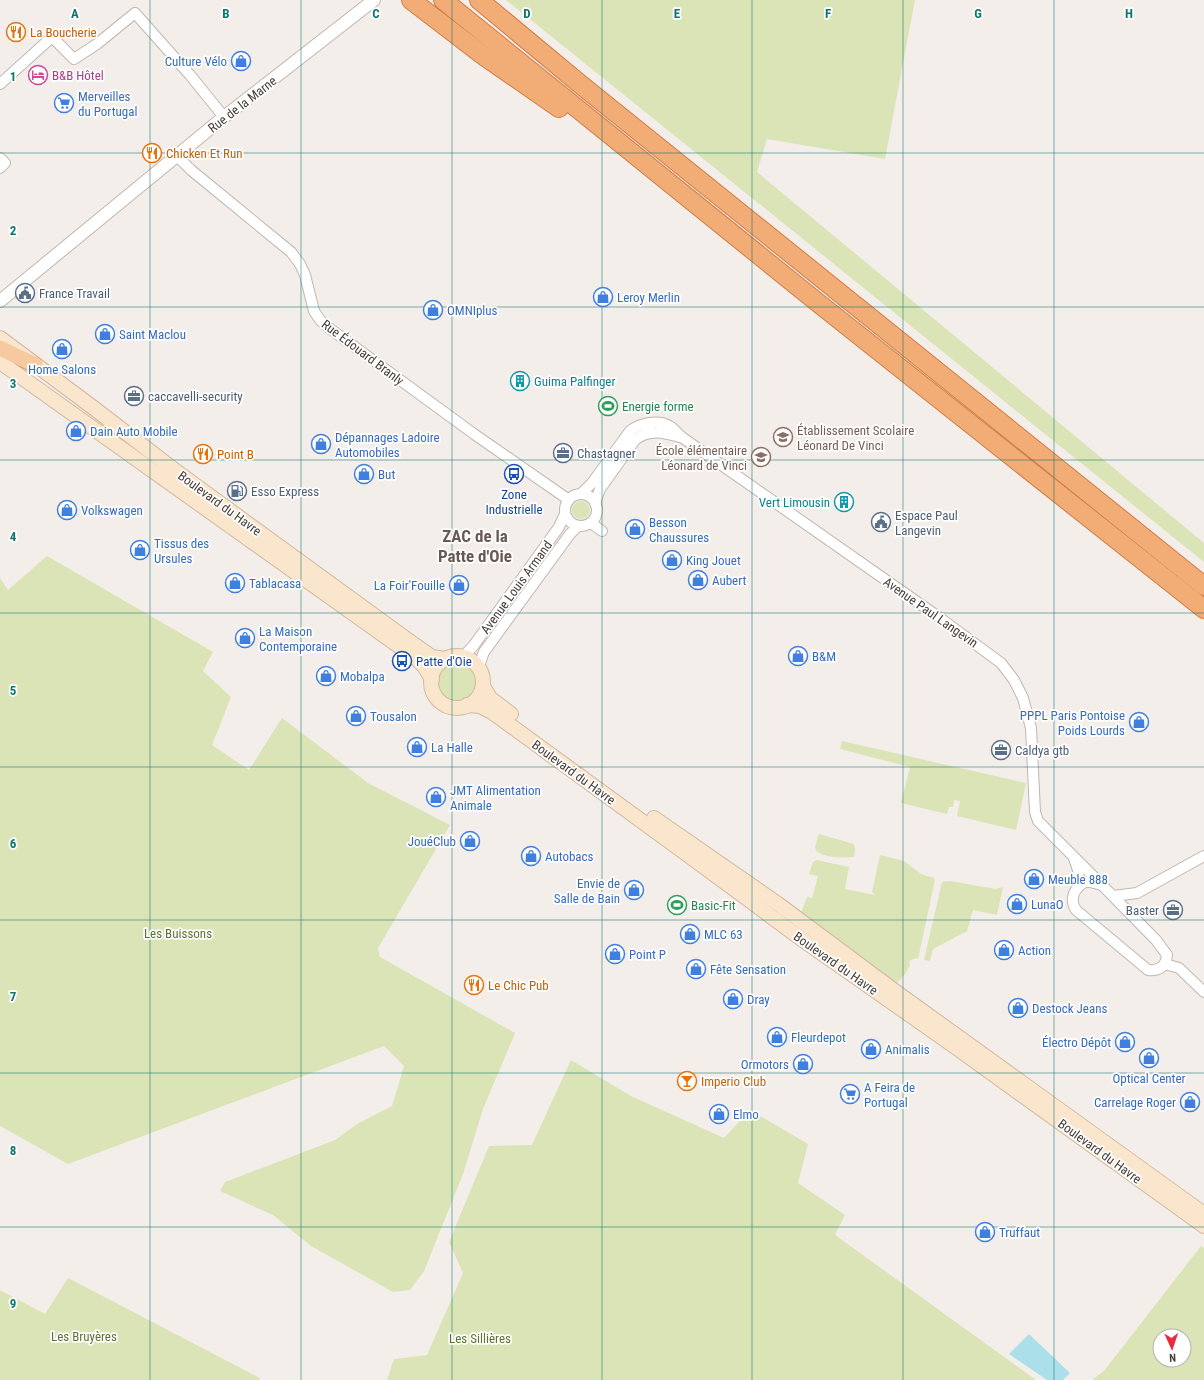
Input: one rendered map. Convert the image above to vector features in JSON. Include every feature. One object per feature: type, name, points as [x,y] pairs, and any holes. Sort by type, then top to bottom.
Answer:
[{"type":"highway","points":[[411,0],[484,56],[609,142],[619,142]]},
{"type":"highway","points":[[443,0],[1204,609]]},
{"type":"highway","points":[[480,1],[715,193],[1204,586]]},
{"type":"main road","name":"Boulevard du Havre","points":[[0,338],[183,476],[432,657],[445,659],[463,656]]},
{"type":"main road","points":[[0,348],[35,365]]},
{"type":"main road","name":"Boulevard du Havre","points":[[0,362],[417,659],[424,666],[432,679],[434,692],[437,698],[443,703],[449,706],[457,707],[467,705],[480,706],[492,712],[803,940],[947,1041],[1204,1226]]},
{"type":"main road","points":[[463,656],[471,660],[480,669]]},
{"type":"main road","points":[[432,679],[436,667],[445,659]]},
{"type":"main road","name":"Boulevard du Havre","points":[[480,669],[483,677],[483,686],[490,698],[502,708],[712,860],[778,904],[868,972],[1204,1214]]},
{"type":"main road","points":[[467,705],[478,698],[483,686]]},
{"type":"street","name":"Rue de la Marne","points":[[0,301],[224,117],[372,2]]},
{"type":"street","points":[[0,84],[52,37],[74,60],[97,44],[135,13],[224,117]]},
{"type":"street","name":"Rue Édouard Branly","points":[[177,156],[191,170],[291,252],[300,264],[305,275],[314,311],[320,320],[329,328],[474,434],[569,500]]},
{"type":"street","points":[[581,494],[589,497],[597,507],[596,516],[591,523],[578,526],[570,522],[565,514],[566,504],[569,500],[581,494],[592,483],[630,431],[635,427],[643,423],[663,424],[670,426],[683,438]]},
{"type":"street","points":[[595,503],[600,489],[635,440],[642,434],[666,433],[683,438]]},
{"type":"street","name":"Avenue Paul Langevin","points":[[683,438],[934,613],[1001,663],[1017,686],[1030,718],[1036,812],[1038,820],[1156,940],[1167,955],[1165,964]]},
{"type":"street","name":"Avenue Louis Armand","points":[[463,656],[474,645],[559,527],[565,514]]},
{"type":"street","points":[[591,523],[602,531]]},
{"type":"street","name":"Avenue Louis Armand","points":[[480,669],[484,652],[570,534],[578,526]]},
{"type":"street","points":[[1113,896],[1137,893],[1204,856]]},
{"type":"street","points":[[1074,857],[1078,870],[1079,885]]},
{"type":"street","points":[[1102,885],[1090,882],[1084,882],[1079,885],[1073,896],[1076,910],[1148,970],[1158,970],[1165,964],[1180,968],[1204,992]]},
{"type":"green space","points":[[506,0],[915,0],[885,159],[767,139],[757,172],[1204,543],[1204,562]]},
{"type":"green space","points":[[581,501],[587,504],[590,510],[587,516],[581,519],[575,516],[572,510],[575,504]]},
{"type":"green space","name":"Les Buissons","points":[[47,556],[213,652],[203,671],[231,697],[212,745],[249,770],[282,718],[368,783],[450,825],[378,948],[380,957],[515,1033],[483,1109],[463,1174],[424,1271],[410,1290],[393,1292],[311,1246],[273,1215],[220,1191],[225,1182],[335,1140],[357,1124],[392,1106],[404,1066],[384,1046],[68,1164],[0,1126],[0,578],[8,590]]},
{"type":"green space","points":[[461,662],[468,665],[474,671],[477,682],[476,690],[468,699],[461,702],[453,702],[446,699],[438,690],[437,678],[440,671],[449,663]]},
{"type":"green space","points":[[842,741],[1026,783],[1016,830],[957,816],[960,801],[954,800],[953,807],[949,807],[947,814],[901,803],[910,767],[840,749]]},
{"type":"green space","points":[[819,834],[854,844],[854,857],[829,856],[816,851],[815,847]]},
{"type":"green space","points":[[880,855],[904,861],[921,874],[934,878],[935,880],[918,959],[916,958],[909,961],[910,965],[906,973],[897,983],[834,939],[801,913],[807,897],[812,898],[818,876],[809,874],[813,862],[817,860],[849,867],[845,889],[875,895],[872,892]]},
{"type":"green space","points":[[950,881],[996,889],[1003,887],[997,915],[973,910],[967,931],[933,949],[930,961],[924,960],[942,882]]},
{"type":"green space","name":"Les Sillières","points":[[571,1060],[631,1096],[724,1138],[750,1110],[808,1144],[798,1183],[845,1215],[835,1235],[1036,1380],[387,1380],[394,1359],[427,1355],[463,1273],[449,1242],[489,1146],[532,1145]]},
{"type":"green space","points":[[1201,1246],[1204,1248],[1204,1380],[1092,1380],[1104,1371]]},
{"type":"green space","name":"Les Bruyères","points":[[68,1278],[260,1378],[259,1380],[0,1380],[0,1290],[45,1314]]},
{"type":"water","points":[[1029,1334],[1070,1373],[1063,1380],[1047,1380],[1009,1354]]},
{"type":"place","name":"La Boucherie","points":[[16,32]]},
{"type":"place","name":"Culture Vélo","points":[[241,61]]},
{"type":"place","name":"B&B Hôtel","points":[[38,75]]},
{"type":"place","name":"Merveilles du Portugal","points":[[64,103]]},
{"type":"place","name":"Chicken Et Run","points":[[152,153]]},
{"type":"place","name":"France Travail","points":[[25,293]]},
{"type":"place","name":"Leroy Merlin","points":[[603,297]]},
{"type":"place","name":"OMNIplus","points":[[433,310]]},
{"type":"place","name":"Saint Maclou","points":[[105,334]]},
{"type":"place","name":"Home Salons","points":[[62,349]]},
{"type":"place","name":"Guima Palfinger","points":[[520,381]]},
{"type":"place","name":"caccavelli-security","points":[[134,396]]},
{"type":"place","name":"Energie forme","points":[[608,406]]},
{"type":"place","name":"Dain Auto Mobile","points":[[76,431]]},
{"type":"place","name":"Établissement Scolaire Léonard De Vinci","points":[[783,437]]},
{"type":"place","name":"Dépannages Ladoire Automobiles","points":[[321,444]]},
{"type":"place","name":"Chastagner","points":[[563,453]]},
{"type":"place","name":"Point B","points":[[203,454]]},
{"type":"place","name":"École élémentaire Léonard de Vinci","points":[[761,457]]},
{"type":"place","name":"But","points":[[364,474]]},
{"type":"place","name":"Zone Industrielle","points":[[514,474]]},
{"type":"place","name":"Esso Express","points":[[237,491]]},
{"type":"place","name":"Vert Limousin","points":[[844,502]]},
{"type":"place","name":"Volkswagen","points":[[67,510]]},
{"type":"place","name":"Espace Paul Langevin","points":[[881,522]]},
{"type":"place","name":"Besson Chaussures","points":[[635,529]]},
{"type":"place","name":"Tissus des Ursules","points":[[140,550]]},
{"type":"place","name":"King Jouet","points":[[672,560]]},
{"type":"place","name":"Aubert","points":[[698,580]]},
{"type":"place","name":"Tablacasa","points":[[235,583]]},
{"type":"place","name":"La Foir'Fouille","points":[[459,585]]},
{"type":"place","name":"La Maison Contemporaine","points":[[245,638]]},
{"type":"place","name":"B&M","points":[[798,656]]},
{"type":"place","name":"Patte d'Oie","points":[[402,661]]},
{"type":"place","name":"Mobalpa","points":[[326,676]]},
{"type":"place","name":"Tousalon","points":[[356,716]]},
{"type":"place","name":"PPPL Paris Pontoise Poids Lourds","points":[[1139,722]]},
{"type":"place","name":"La Halle","points":[[417,747]]},
{"type":"place","name":"Caldya gtb","points":[[1001,750]]},
{"type":"place","name":"JMT Alimentation Animale","points":[[436,797]]},
{"type":"place","name":"JouéClub","points":[[470,841]]},
{"type":"place","name":"Autobacs","points":[[531,856]]},
{"type":"place","name":"Meuble 888","points":[[1034,879]]},
{"type":"place","name":"Envie de Salle de Bain","points":[[634,890]]},
{"type":"place","name":"LunaO","points":[[1017,904]]},
{"type":"place","name":"Basic-Fit","points":[[677,905]]},
{"type":"place","name":"Baster","points":[[1173,910]]},
{"type":"place","name":"MLC 63","points":[[690,934]]},
{"type":"place","name":"Action","points":[[1004,950]]},
{"type":"place","name":"Point P","points":[[615,954]]},
{"type":"place","name":"Fête Sensation","points":[[696,969]]},
{"type":"place","name":"Le Chic Pub","points":[[474,985]]},
{"type":"place","name":"Dray","points":[[733,999]]},
{"type":"place","name":"Destock Jeans","points":[[1018,1008]]},
{"type":"place","name":"Fleurdepot","points":[[777,1037]]},
{"type":"place","name":"Électro Dépôt","points":[[1125,1042]]},
{"type":"place","name":"Animalis","points":[[871,1049]]},
{"type":"place","name":"Optical Center","points":[[1149,1058]]},
{"type":"place","name":"Ormotors","points":[[803,1064]]},
{"type":"place","name":"Imperio Club","points":[[687,1081]]},
{"type":"place","name":"A Feira de Portugal","points":[[850,1094]]},
{"type":"place","name":"Carrelage Roger","points":[[1190,1102]]},
{"type":"place","name":"Elmo","points":[[719,1114]]},
{"type":"place","name":"Truffaut","points":[[985,1232]]},
{"type":"district","name":"ZAC de la Patte d'Oie","points":[[475,546]]}]
